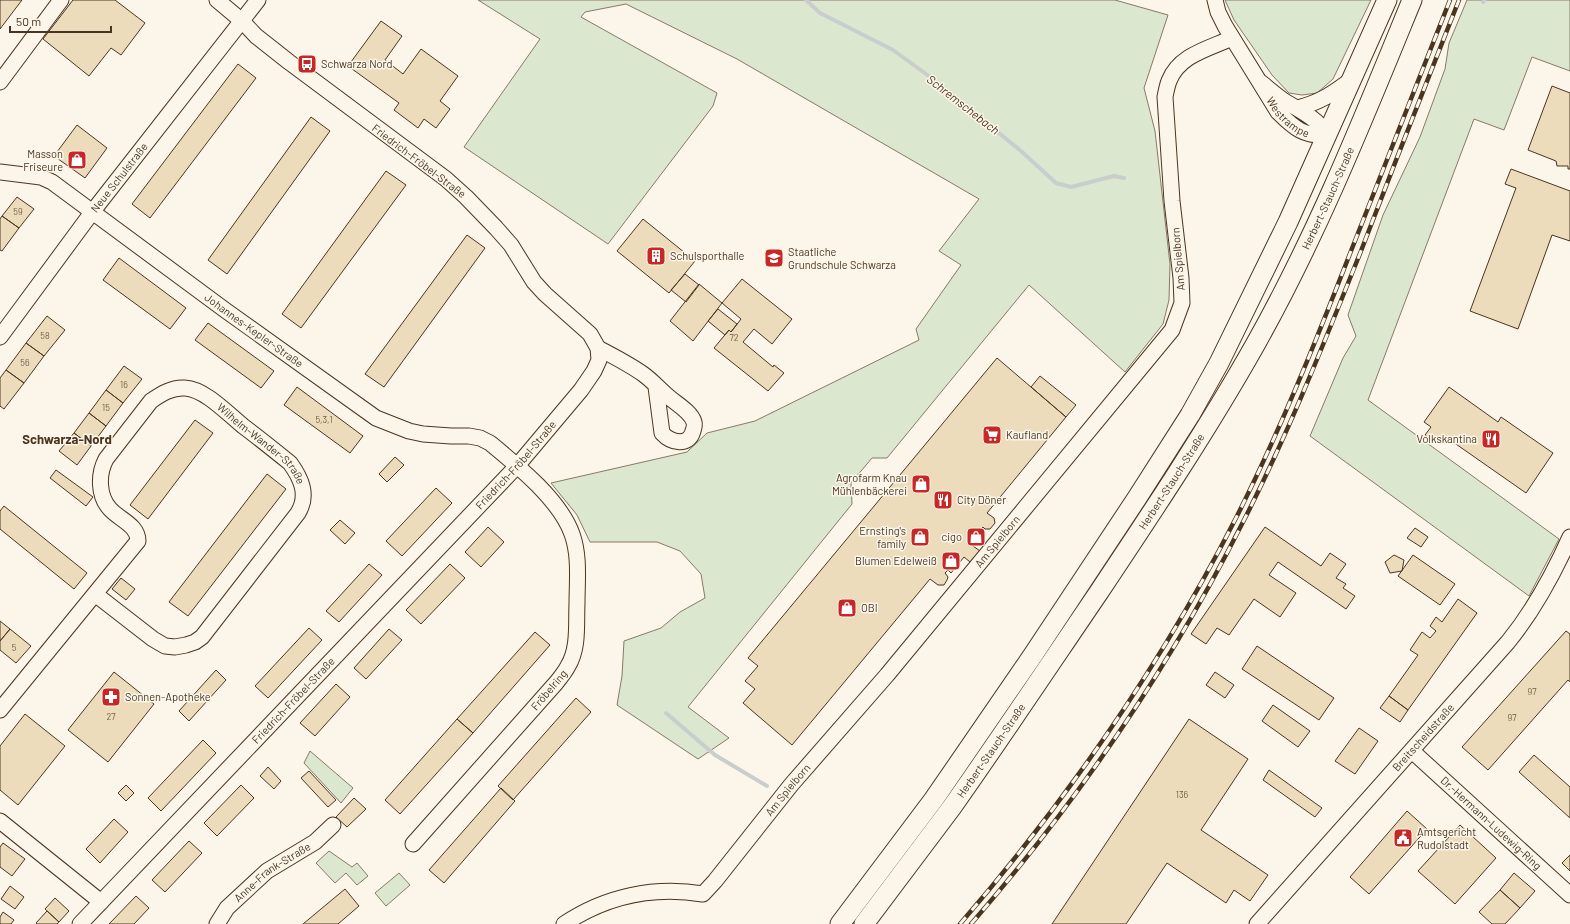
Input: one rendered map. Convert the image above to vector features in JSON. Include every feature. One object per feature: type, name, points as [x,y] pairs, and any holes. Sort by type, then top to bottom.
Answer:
[{"type":"main road","name":"Herbert-Stauch-Straße","points":[[840,924],[934,799],[1033,656],[1190,415],[1219,363],[1251,300],[1328,135],[1387,0]]},
{"type":"main road","name":"Herbert-Stauch-Straße","points":[[864,924],[955,802],[1048,668],[1152,512],[1255,345],[1305,248],[1360,127],[1412,0]]},
{"type":"main road","points":[[1342,166],[1328,135],[1340,134],[1360,127]]},
{"type":"street","points":[[0,82],[61,0]]},
{"type":"street","name":"Friedrich-Fröbel-Straße","points":[[80,924],[517,466],[581,390],[594,371],[598,360],[598,348],[587,330],[545,294],[534,282],[511,245],[466,197],[446,179],[256,36],[242,21],[217,0]]},
{"type":"street","name":"Neue Schulstraße","points":[[0,337],[93,211],[258,0]]},
{"type":"street","name":"Westrampe","points":[[1215,0],[1218,12],[1232,38],[1278,112],[1297,129],[1306,134],[1318,136],[1328,135]]},
{"type":"street","name":"Am Spielborn","points":[[564,924],[581,912],[612,899],[654,892],[691,892],[703,894],[791,786],[887,675],[1172,330],[1182,303],[1181,278],[1172,201],[1165,97],[1169,81],[1179,66],[1194,54],[1232,38]]},
{"type":"street","points":[[1297,108],[1317,103],[1328,97],[1354,76]]},
{"type":"street","name":"Westrampe","points":[[1259,81],[1282,99],[1316,120],[1328,135]]},
{"type":"street","name":"Johannes-Kepler-Straße","points":[[0,172],[41,177],[52,182],[225,310],[376,418],[409,431],[424,434],[469,436],[480,438],[490,443],[517,466]]},
{"type":"street","points":[[598,348],[618,358],[643,374],[656,387]]},
{"type":"street","name":"Wilhelm-Wander-Straße","points":[[0,710],[138,541],[138,534],[135,530],[111,510],[106,503],[101,487],[102,467],[106,459],[146,407],[159,395],[175,389],[186,388],[196,390],[212,400],[290,462],[296,471],[303,490],[303,500],[298,513],[202,637],[195,642],[176,647],[165,646],[153,639],[95,594]]},
{"type":"street","name":"Fröbelring","points":[[413,844],[556,683],[569,666],[575,650],[578,557],[573,535],[563,516],[538,486],[517,466]]},
{"type":"street","name":"Breitscheidstraße","points":[[1257,924],[1412,751],[1521,626],[1555,571],[1570,537]]},
{"type":"street","name":"Dr.-Hermann-Ludewig-Ring","points":[[1412,751],[1570,895]]},
{"type":"street","points":[[0,821],[101,902]]},
{"type":"street","name":"Anne-Frank-Straße","points":[[217,924],[227,908],[267,871],[315,842],[333,824]]},
{"type":"green space","points":[[478,0],[1115,0],[1168,15],[1144,88],[1155,131],[1170,264],[1169,300],[1163,324],[1125,372],[1029,285],[887,458],[872,458],[851,483],[852,504],[688,707],[729,738],[698,759],[617,705],[622,676],[624,641],[661,628],[680,612],[705,598],[701,574],[680,551],[657,542],[590,542],[577,515],[551,483],[687,452],[707,433],[755,421],[919,340],[916,329],[961,265],[939,251],[979,199],[737,59],[626,4],[585,12],[581,17],[717,93],[713,106],[608,244],[464,147],[540,39]]},
{"type":"green space","points":[[1225,0],[1371,0],[1333,79],[1317,93],[1302,95],[1289,93],[1272,75],[1234,20]]},
{"type":"green space","points":[[1467,0],[1570,0],[1570,71],[1532,57],[1504,130],[1474,119],[1368,400],[1559,539],[1529,596],[1310,436],[1343,358],[1356,336],[1348,315],[1383,215],[1420,137],[1445,69],[1449,43]]},
{"type":"green space","points":[[310,751],[353,788],[341,803],[304,763]]},
{"type":"green space","points":[[329,851],[352,867],[357,863],[368,876],[357,885],[346,873],[335,883],[316,863]]},
{"type":"green space","points":[[399,873],[410,885],[386,906],[375,893]]},
{"type":"building","points":[[0,0],[22,0],[0,29]]},
{"type":"building","points":[[73,0],[115,0],[145,23],[121,55],[111,48],[89,76],[43,39]]},
{"type":"building","points":[[381,21],[402,36],[385,60],[403,74],[421,49],[458,76],[440,101],[450,109],[436,128],[424,119],[418,128],[394,110],[399,103],[348,66]]},
{"type":"building","points":[[238,64],[256,78],[150,218],[132,204]]},
{"type":"building","points":[[1552,86],[1570,93],[1570,169],[1568,169],[1568,166],[1557,166],[1556,161],[1528,150]]},
{"type":"building","points":[[311,117],[330,131],[227,274],[208,260]]},
{"type":"building","points":[[77,125],[107,148],[85,178],[54,156]]},
{"type":"building","points":[[1511,169],[1570,191],[1570,241],[1552,235],[1518,329],[1470,311],[1516,188],[1505,184]]},
{"type":"building","points":[[386,171],[406,185],[301,328],[282,314]]},
{"type":"building","points":[[17,197],[34,209],[19,228],[2,216]]},
{"type":"building","points":[[2,216],[19,228],[2,251],[0,250],[0,219]]},
{"type":"building","name":"Schulsporthalle","points":[[643,219],[695,261],[669,293],[617,251]]},
{"type":"building","points":[[467,235],[485,248],[384,387],[365,374]]},
{"type":"building","points":[[119,258],[186,308],[170,329],[103,280]]},
{"type":"building","points":[[685,274],[699,285],[686,302],[671,290]]},
{"type":"building","points":[[742,279],[792,319],[772,344],[754,329],[743,342],[773,367],[774,365],[784,373],[768,391],[714,348],[729,330],[731,332],[741,319],[722,303]]},
{"type":"building","points":[[699,284],[722,303],[693,341],[670,321]]},
{"type":"building","points":[[718,309],[737,324],[731,332],[729,330],[725,335],[708,321]]},
{"type":"building","points":[[47,316],[65,330],[44,356],[26,343]]},
{"type":"building","points":[[208,323],[274,371],[261,388],[195,340]]},
{"type":"building","points":[[26,343],[44,356],[24,383],[6,370]]},
{"type":"building","points":[[997,358],[1066,417],[987,513],[994,518],[995,523],[990,529],[985,529],[983,527],[980,531],[984,534],[973,546],[980,551],[970,562],[964,557],[951,573],[948,570],[945,573],[948,577],[944,585],[938,585],[930,579],[792,745],[743,703],[755,689],[745,681],[758,666],[748,658]]},
{"type":"building","points":[[124,366],[142,379],[123,403],[106,390]]},
{"type":"building","points":[[6,370],[24,383],[4,409],[0,406],[0,378]]},
{"type":"building","points":[[1040,376],[1076,405],[1066,417],[1031,387]]},
{"type":"building","points":[[297,387],[363,436],[350,453],[284,405]]},
{"type":"building","name":"Volkskantina","points":[[1449,387],[1498,422],[1501,417],[1553,453],[1526,493],[1443,435],[1437,443],[1425,435],[1431,427],[1424,422]]},
{"type":"building","points":[[106,390],[123,403],[106,426],[89,413]]},
{"type":"building","points":[[89,413],[106,426],[91,446],[74,433]]},
{"type":"building","points":[[195,420],[213,433],[148,519],[130,505]]},
{"type":"building","points":[[74,433],[91,446],[77,465],[59,451]]},
{"type":"building","points":[[395,457],[404,465],[387,482],[379,474]]},
{"type":"building","points":[[56,470],[93,497],[86,506],[50,478]]},
{"type":"building","points":[[267,474],[286,489],[188,616],[169,602]]},
{"type":"building","points":[[436,488],[452,503],[402,556],[386,541]]},
{"type":"building","points":[[4,506],[87,573],[74,589],[0,529],[0,511]]},
{"type":"building","points":[[340,520],[355,533],[345,544],[330,530]]},
{"type":"building","points":[[488,527],[504,542],[481,567],[465,552]]},
{"type":"building","points":[[1265,527],[1321,566],[1330,553],[1346,564],[1336,578],[1346,584],[1343,588],[1355,596],[1346,609],[1278,562],[1269,575],[1296,593],[1280,617],[1254,599],[1229,635],[1217,628],[1206,644],[1191,634]]},
{"type":"building","points":[[1415,528],[1428,537],[1421,547],[1407,538]]},
{"type":"building","points":[[1394,555],[1404,560],[1402,571],[1390,573],[1385,562]]},
{"type":"building","points":[[1413,555],[1455,584],[1440,605],[1398,576]]},
{"type":"building","points":[[369,564],[382,575],[339,622],[326,611]]},
{"type":"building","points":[[450,564],[465,578],[421,624],[406,610]]},
{"type":"building","points":[[121,578],[135,589],[126,600],[112,589]]},
{"type":"building","points":[[1458,599],[1477,613],[1408,710],[1389,696],[1418,655],[1410,650],[1422,632],[1430,638],[1436,631],[1430,626],[1436,617],[1442,622]]},
{"type":"building","points":[[0,621],[10,629],[0,641]]},
{"type":"building","points":[[309,628],[322,640],[268,698],[255,686]]},
{"type":"building","points":[[10,629],[31,646],[16,663],[0,650],[0,641]]},
{"type":"building","points":[[389,629],[402,640],[366,679],[354,668]]},
{"type":"building","points":[[1566,631],[1570,634],[1570,682],[1568,680],[1488,770],[1462,747]]},
{"type":"building","points":[[535,632],[550,645],[473,733],[457,719]]},
{"type":"building","points":[[1257,646],[1334,698],[1319,720],[1242,669]]},
{"type":"building","points":[[216,670],[226,680],[189,721],[179,711]]},
{"type":"building","points":[[114,672],[154,704],[108,762],[68,730]]},
{"type":"building","points":[[1215,672],[1234,685],[1225,698],[1206,685]]},
{"type":"building","points":[[336,684],[350,697],[315,736],[300,723]]},
{"type":"building","points":[[1389,696],[1408,710],[1400,722],[1380,708]]},
{"type":"building","points":[[576,698],[591,712],[513,800],[498,786]]},
{"type":"building","points":[[1273,705],[1310,731],[1298,747],[1262,721]]},
{"type":"building","points":[[25,714],[65,746],[18,805],[0,790],[0,746]]},
{"type":"building","points":[[457,719],[473,733],[400,814],[385,800]]},
{"type":"building","points":[[1189,719],[1248,759],[1201,830],[1268,875],[1250,901],[1234,890],[1226,903],[1167,863],[1126,924],[1052,924]]},
{"type":"building","points":[[1359,728],[1378,741],[1355,774],[1335,761]]},
{"type":"building","points":[[203,740],[216,753],[161,811],[148,798]]},
{"type":"building","points":[[1534,755],[1570,787],[1570,818],[1519,772]]},
{"type":"building","points":[[268,767],[281,781],[274,789],[260,776]]},
{"type":"building","points":[[1269,770],[1322,808],[1315,817],[1263,780]]},
{"type":"building","points":[[309,771],[336,800],[328,807],[301,778]]},
{"type":"building","points":[[126,785],[134,793],[126,801],[118,793]]},
{"type":"building","points":[[241,785],[254,798],[217,836],[204,823]]},
{"type":"building","points":[[501,788],[515,801],[444,883],[429,870]]},
{"type":"building","points":[[354,798],[366,809],[347,827],[336,817]]},
{"type":"building","points":[[1407,811],[1427,829],[1369,894],[1350,877]]},
{"type":"building","points":[[114,819],[128,832],[100,863],[86,849]]},
{"type":"building","points":[[1460,825],[1496,858],[1455,904],[1418,871]]},
{"type":"building","points":[[189,841],[202,853],[165,892],[152,880]]},
{"type":"building","points":[[3,843],[25,859],[12,876],[0,867],[0,847]]},
{"type":"building","points":[[1570,855],[1570,871],[1562,863]]},
{"type":"building","points":[[1514,873],[1535,891],[1520,908],[1500,890]]},
{"type":"building","points":[[10,886],[24,897],[15,909],[1,899]]},
{"type":"building","points":[[345,889],[359,906],[338,924],[303,924]]},
{"type":"building","points":[[1500,890],[1520,908],[1505,924],[1492,924],[1479,912]]},
{"type":"building","points":[[136,896],[149,908],[134,924],[109,924]]},
{"type":"building","points":[[55,898],[69,911],[59,922],[45,909]]},
{"type":"building","points":[[47,911],[59,922],[57,924],[37,924],[36,923]]},
{"type":"building","points":[[3,912],[14,920],[11,924],[0,924],[0,917]]},
{"type":"waterway","name":"Schremschebach","points":[[806,0],[820,13],[893,50],[933,79],[1021,151],[1056,183],[1071,187],[1114,176],[1124,178]]},
{"type":"waterway","points":[[666,713],[715,755],[767,786]]},
{"type":"railway","points":[[960,924],[1000,877],[1075,780],[1144,678],[1207,573],[1268,452],[1311,352],[1450,0]]},
{"type":"railway","points":[[971,924],[1048,830],[1119,732],[1153,681],[1215,576],[1259,489],[1305,388],[1361,251],[1459,0]]},
{"type":"place","name":"Schwarza Nord","points":[[307,64]]},
{"type":"place","name":"Masson Friseure","points":[[77,160]]},
{"type":"place","name":"Schulsporthalle","points":[[656,256]]},
{"type":"place","name":"Staatliche Grundschule Schwarza","points":[[774,258]]},
{"type":"place","name":"Kaufland","points":[[992,435]]},
{"type":"place","name":"Volkskantina","points":[[1491,439]]},
{"type":"place","name":"Agrofarm Knau Mühlenbäckerei","points":[[921,484]]},
{"type":"place","name":"City Döner","points":[[943,500]]},
{"type":"place","name":"Ernsting's family","points":[[920,537]]},
{"type":"place","name":"cigo","points":[[976,537]]},
{"type":"place","name":"Blumen Edelweiß","points":[[951,561]]},
{"type":"place","name":"OBI","points":[[847,608]]},
{"type":"place","name":"Sonnen-Apotheke","points":[[111,697]]},
{"type":"place","name":"Amtsgericht Rudolstadt","points":[[1403,838]]},
{"type":"district","name":"Schwarza-Nord","points":[[67,439]]}]
